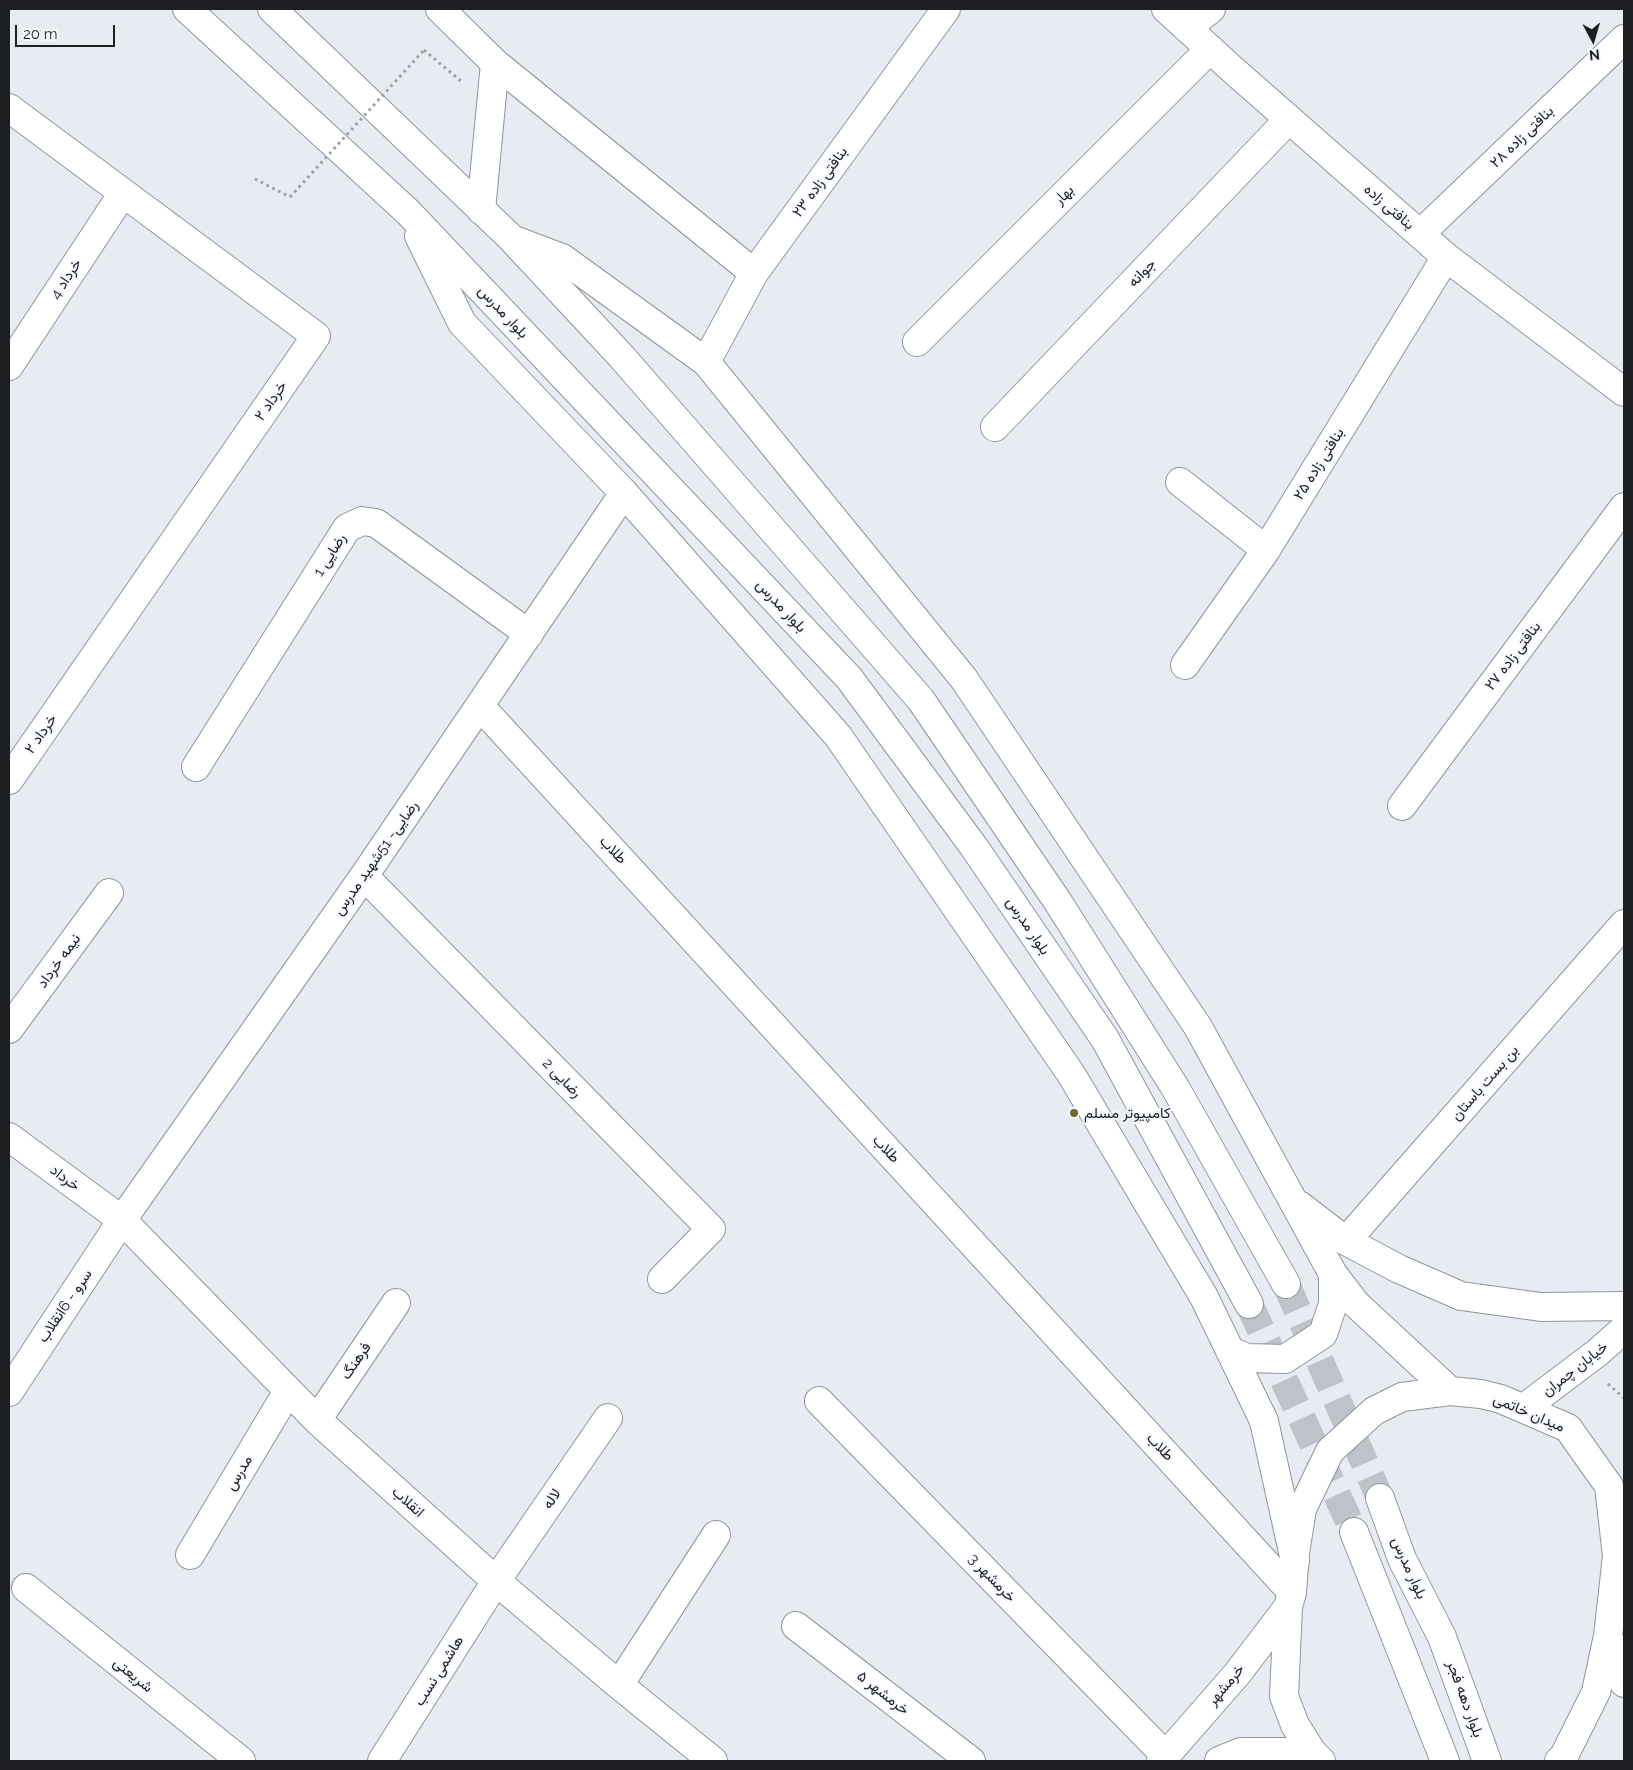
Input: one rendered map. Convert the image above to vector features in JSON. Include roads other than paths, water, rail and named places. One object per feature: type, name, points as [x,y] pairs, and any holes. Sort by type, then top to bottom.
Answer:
[{"type":"street","name":"بلوار مدرس","points":[[187,9],[408,212],[850,678],[974,847],[1105,1039],[1249,1304]]},
{"type":"street","points":[[272,9],[511,238],[621,356],[921,700],[1058,902],[1176,1089],[1286,1284]]},
{"type":"street","points":[[440,9],[495,62],[754,273]]},
{"type":"street","name":"بنافتی زاده ۲۳","points":[[706,362],[754,273],[946,9]]},
{"type":"street","name":"بنافتی زاده","points":[[1166,9],[1446,257],[1624,392]]},
{"type":"street","points":[[1187,28],[1211,9]]},
{"type":"street","name":"بنافتی زاده ۲۸","points":[[1420,234],[1624,39]]},
{"type":"street","name":"بهار","points":[[917,342],[1210,49]]},
{"type":"street","points":[[481,210],[495,62]]},
{"type":"street","name":"خرداد ۲","points":[[9,108],[316,336],[9,780]]},
{"type":"street","name":"جوانه","points":[[995,427],[1289,119]]},
{"type":"street","name":"خرداد 4","points":[[9,366],[123,193]]},
{"type":"street","points":[[408,212],[462,323],[624,493],[838,736],[1071,1074],[1204,1297],[1264,1421],[1295,1562]]},
{"type":"street","points":[[511,238],[562,258],[706,362],[964,679],[1198,1027],[1333,1274],[1356,1304],[1450,1391]]},
{"type":"street","name":"بنافتی زاده ۲۵","points":[[1185,666],[1266,550],[1446,257]]},
{"type":"street","points":[[1180,482],[1266,550]]},
{"type":"street","name":"رضایی- 51شهید مدرس","points":[[122,1220],[364,876],[624,493]]},
{"type":"street","name":"بنافتی زاده ۲۷","points":[[1402,806],[1624,506]]},
{"type":"street","name":"رضایی 1","points":[[196,767],[347,528],[362,521],[376,523],[529,634]]},
{"type":"street","name":"طلاب","points":[[480,706],[1290,1599]]},
{"type":"street","name":"رضایی 2","points":[[364,876],[711,1229],[662,1279]]},
{"type":"street","name":"نیمه خرداد","points":[[9,1029],[109,893]]},
{"type":"street","name":"بن بست باستان","points":[[1346,1241],[1624,924]]},
{"type":"street","name":"خرداد","points":[[9,1136],[122,1220]]},
{"type":"street","points":[[1292,1200],[1346,1241],[1399,1269],[1461,1296],[1541,1307],[1624,1306]]},
{"type":"street","name":"انقلاب","points":[[122,1220],[317,1420],[496,1581],[619,1685],[713,1761]]},
{"type":"street","name":"سرو - 6انقلاب","points":[[9,1392],[122,1220]]},
{"type":"street","points":[[1230,1351],[1247,1358],[1285,1359],[1323,1334],[1333,1304],[1333,1274]]},
{"type":"street","name":"فرهنگ","points":[[317,1420],[396,1302]]},
{"type":"street","name":"خیابان چمران","points":[[1524,1408],[1597,1353],[1624,1329]]},
{"type":"street","name":"مدرس","points":[[190,1555],[288,1391]]},
{"type":"street","name":"میدان خاتمی","points":[[1316,1757],[1295,1725],[1284,1696],[1290,1599],[1302,1509],[1330,1451],[1374,1411],[1402,1397],[1450,1391],[1481,1394],[1501,1399],[1568,1428],[1609,1486],[1617,1556],[1608,1636],[1596,1692],[1564,1756],[1559,1761]]},
{"type":"street","name":"خرمشهر 3","points":[[819,1401],[1163,1758]]},
{"type":"street","name":"لاله","points":[[496,1581],[608,1418]]},
{"type":"street","name":"بلوار مدرس","points":[[1380,1498],[1402,1558],[1442,1637]]},
{"type":"street","points":[[1354,1532],[1445,1761]]},
{"type":"street","points":[[619,1685],[716,1535]]},
{"type":"street","points":[[1612,1598],[1624,1560]]},
{"type":"street","name":"هاشمی نسب","points":[[382,1761],[496,1581]]},
{"type":"street","name":"شریعتی","points":[[26,1588],[240,1761]]},
{"type":"street","name":"خرمشهر","points":[[1163,1758],[1237,1674],[1290,1599]]},
{"type":"street","name":"خرمشهر ۵","points":[[796,1626],[971,1761]]},
{"type":"street","points":[[1608,1636],[1624,1683]]},
{"type":"street","name":"بلوار دهه فجر","points":[[1442,1637],[1487,1761]]},
{"type":"street","points":[[1578,1726],[1583,1761]]},
{"type":"street","points":[[1219,1761],[1241,1752],[1316,1757]]},
{"type":"tunnel","points":[[1286,1284],[1380,1498]]},
{"type":"tunnel","points":[[1249,1304],[1354,1532]]},
{"type":"place","name":"کامپیوتر مسلم","points":[[1074,1113]]}]
